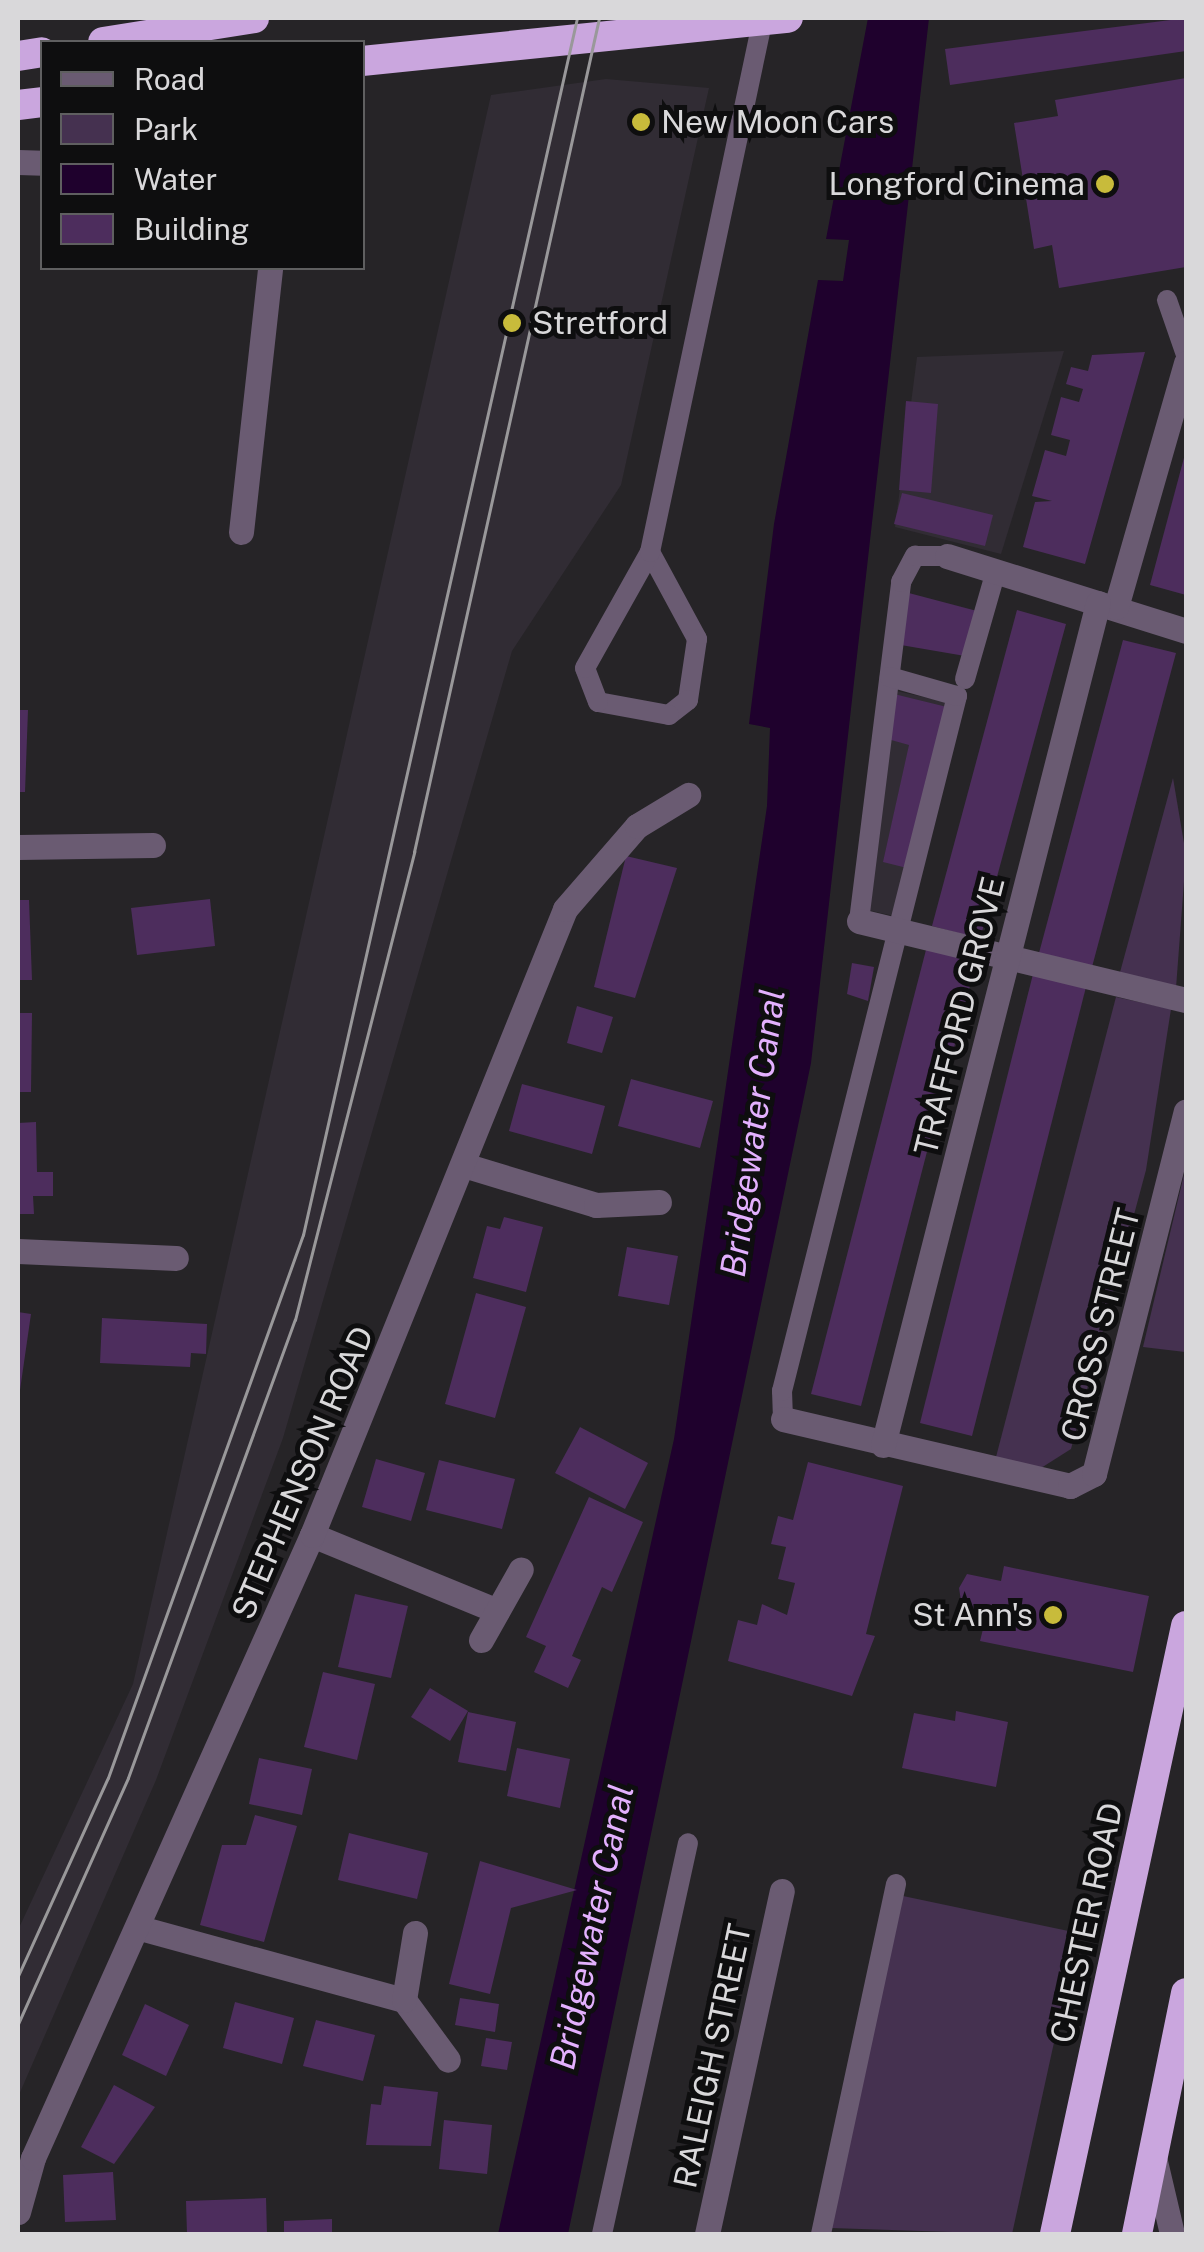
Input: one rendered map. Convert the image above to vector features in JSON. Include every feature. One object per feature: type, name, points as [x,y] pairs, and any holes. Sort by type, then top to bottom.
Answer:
[{"type":"highway","points":[[116,40],[254,18]]},
{"type":"highway","points":[[365,62],[550,38],[771,18]]},
{"type":"highway","name":"CHESTER ROAD","points":[[1055,2234],[1186,1626]]},
{"type":"highway","points":[[1137,2234],[1186,1994]]},
{"type":"street","points":[[241,532],[270,270]]},
{"type":"street","name":"TRAFFORD GROVE","points":[[884,1444],[1009,958],[1107,605],[1186,363]]},
{"type":"street","points":[[947,556],[1186,631]]},
{"type":"street","name":"STEPHENSON ROAD","points":[[18,2212],[33,2158],[140,1928],[312,1536],[467,1166],[565,910],[637,826],[688,795]]},
{"type":"street","points":[[18,846],[153,845]]},
{"type":"street","points":[[860,922],[1186,1000]]},
{"type":"street","name":"CROSS STREET","points":[[783,1419],[1070,1486],[1094,1474],[1186,1111]]},
{"type":"street","points":[[467,1166],[596,1205],[659,1202]]},
{"type":"street","points":[[18,1250],[176,1258]]},
{"type":"street","points":[[312,1536],[497,1611]]},
{"type":"street","points":[[481,1640],[521,1569]]},
{"type":"street","name":"RALEIGH STREET","points":[[708,2234],[782,1892]]},
{"type":"street","points":[[140,1928],[404,2000],[448,2060]]},
{"type":"street","points":[[404,2000],[415,1934]]},
{"type":"street","points":[[1154,2157],[1172,2234]]},
{"type":"lane","points":[[650,552],[697,640],[688,700],[669,715],[607,707],[584,680],[650,552],[771,18]]},
{"type":"lane","points":[[1167,300],[1186,355]]},
{"type":"lane","points":[[860,922],[906,568],[915,556],[947,556]]},
{"type":"lane","points":[[965,679],[996,571]]},
{"type":"lane","points":[[783,1419],[782,1391],[956,696],[890,676]]},
{"type":"lane","points":[[602,2234],[688,1842]]},
{"type":"lane","points":[[821,2234],[896,1884]]},
{"type":"shaded area","points":[[606,79],[709,88],[621,485],[512,651],[283,1438],[156,1780],[18,2097],[18,1930],[133,1684],[491,95]]},
{"type":"shaded area","points":[[1064,351],[1001,554],[895,527],[917,357]]},
{"type":"shaded area","points":[[892,690],[951,703],[898,917],[868,910]]},
{"type":"green space","points":[[1173,778],[1186,855],[1176,988],[1119,976]]},
{"type":"green space","points":[[1116,997],[1171,1009],[1146,1170],[1071,1449],[1041,1468],[996,1457]]},
{"type":"green space","points":[[1186,1166],[1185,1352],[1143,1347]]},
{"type":"green space","points":[[903,1896],[1078,1933],[1012,2234],[831,2228]]},
{"type":"water","name":"Bridgewater Canal","points":[[868,18],[929,18],[811,1063],[568,2234],[498,2234],[674,1439],[767,806],[770,728],[749,724],[774,524],[818,280],[843,281],[849,240],[826,239]]},
{"type":"building","points":[[1186,18],[1186,51],[950,85],[945,49]]},
{"type":"building","name":"Longford Cinema","points":[[1186,78],[1186,267],[1059,288],[1052,245],[1034,249],[1014,123],[1058,116],[1055,100]]},
{"type":"building","points":[[1145,352],[1085,564],[1023,547],[1035,502],[1052,501],[1032,496],[1045,450],[1066,456],[1070,440],[1051,435],[1061,397],[1079,402],[1083,389],[1066,384],[1071,367],[1088,371],[1092,355]]},
{"type":"building","points":[[906,401],[938,404],[931,493],[899,490]]},
{"type":"building","points":[[1186,454],[1186,595],[1150,585]]},
{"type":"building","points":[[902,493],[993,515],[985,546],[894,524]]},
{"type":"building","points":[[905,592],[977,611],[965,656],[895,644]]},
{"type":"building","points":[[1017,610],[1066,624],[980,939],[932,926]]},
{"type":"building","points":[[1123,640],[1176,653],[1092,967],[1039,953]]},
{"type":"building","points":[[894,694],[947,707],[907,868],[883,862],[909,745],[884,738]]},
{"type":"building","points":[[18,710],[28,710],[25,792],[18,792]]},
{"type":"building","points":[[626,856],[677,868],[635,998],[594,987]]},
{"type":"building","points":[[210,899],[215,946],[137,955],[131,908]]},
{"type":"building","points":[[18,900],[29,900],[32,980],[18,980]]},
{"type":"building","points":[[927,946],[977,959],[861,1406],[811,1394]]},
{"type":"building","points":[[852,963],[874,967],[868,1001],[847,994]]},
{"type":"building","points":[[1033,974],[1086,987],[972,1436],[920,1423]]},
{"type":"building","points":[[577,1006],[613,1017],[602,1053],[567,1043]]},
{"type":"building","points":[[18,1013],[32,1013],[31,1092],[18,1092]]},
{"type":"building","points":[[631,1079],[713,1101],[700,1148],[618,1126]]},
{"type":"building","points":[[522,1084],[605,1106],[592,1154],[509,1131]]},
{"type":"building","points":[[36,1122],[37,1172],[53,1172],[53,1196],[33,1196],[34,1214],[18,1214],[18,1123]]},
{"type":"building","points":[[504,1217],[543,1227],[526,1292],[473,1278],[487,1226],[500,1229]]},
{"type":"building","points":[[627,1247],[678,1256],[669,1305],[618,1296]]},
{"type":"building","points":[[476,1293],[526,1307],[495,1418],[445,1404]]},
{"type":"building","points":[[18,1312],[31,1314],[20,1390],[18,1390]]},
{"type":"building","points":[[102,1318],[207,1324],[206,1354],[191,1353],[190,1367],[100,1363]]},
{"type":"building","points":[[580,1427],[648,1463],[625,1509],[555,1473]]},
{"type":"building","points":[[376,1459],[425,1473],[411,1521],[362,1507]]},
{"type":"building","points":[[439,1460],[515,1479],[502,1529],[426,1510]]},
{"type":"building","points":[[808,1462],[903,1486],[866,1634],[875,1636],[852,1696],[728,1661],[738,1620],[757,1625],[762,1604],[787,1615],[795,1583],[778,1579],[786,1547],[771,1544],[778,1516],[793,1520]]},
{"type":"building","points":[[589,1497],[643,1522],[612,1592],[602,1587],[572,1656],[581,1660],[568,1688],[534,1672],[546,1646],[526,1637]]},
{"type":"building","name":"St Ann's","points":[[1004,1566],[1149,1596],[1133,1672],[980,1641],[984,1625],[964,1620],[959,1588],[967,1574],[1001,1581]]},
{"type":"building","points":[[355,1594],[408,1606],[391,1678],[338,1667]]},
{"type":"building","points":[[323,1672],[375,1684],[357,1760],[304,1747]]},
{"type":"building","points":[[430,1688],[468,1711],[450,1741],[411,1717]]},
{"type":"building","points":[[956,1711],[1008,1722],[996,1787],[902,1768],[914,1713],[955,1721]]},
{"type":"building","points":[[468,1712],[516,1722],[506,1771],[458,1762]]},
{"type":"building","points":[[517,1748],[570,1759],[560,1808],[507,1796]]},
{"type":"building","points":[[259,1758],[312,1769],[302,1815],[249,1804]]},
{"type":"building","points":[[255,1815],[297,1826],[264,1942],[200,1925],[222,1845],[246,1845]]},
{"type":"building","points":[[349,1833],[428,1853],[417,1899],[338,1880]]},
{"type":"building","points":[[480,1861],[577,1890],[511,1908],[490,1994],[449,1984]]},
{"type":"building","points":[[460,1998],[499,2004],[495,2032],[455,2025]]},
{"type":"building","points":[[235,2002],[294,2018],[282,2064],[223,2048]]},
{"type":"building","points":[[145,2004],[189,2025],[166,2076],[122,2055]]},
{"type":"building","points":[[316,2020],[375,2035],[363,2081],[303,2066]]},
{"type":"building","points":[[486,2038],[512,2042],[507,2070],[481,2066]]},
{"type":"building","points":[[114,2085],[155,2107],[114,2164],[81,2147]]},
{"type":"building","points":[[384,2086],[438,2092],[431,2146],[366,2145],[371,2104],[381,2105]]},
{"type":"building","points":[[444,2120],[492,2125],[487,2174],[439,2169]]},
{"type":"building","points":[[113,2172],[116,2220],[65,2222],[63,2175]]},
{"type":"building","points":[[266,2198],[267,2234],[187,2234],[186,2201]]},
{"type":"building","points":[[332,2219],[332,2234],[284,2234],[284,2221]]},
{"type":"tram line","points":[[18,1976],[108,1778],[303,1235],[577,18]]},
{"type":"tram line","points":[[18,2024],[128,1778],[295,1320],[414,852],[599,18]]},
{"type":"place","name":"New Moon Cars","points":[[641,122]]},
{"type":"place","name":"Longford Cinema","points":[[1105,184]]},
{"type":"place","name":"Stretford","points":[[512,323]]},
{"type":"place","name":"St Ann's","points":[[1053,1615]]}]
